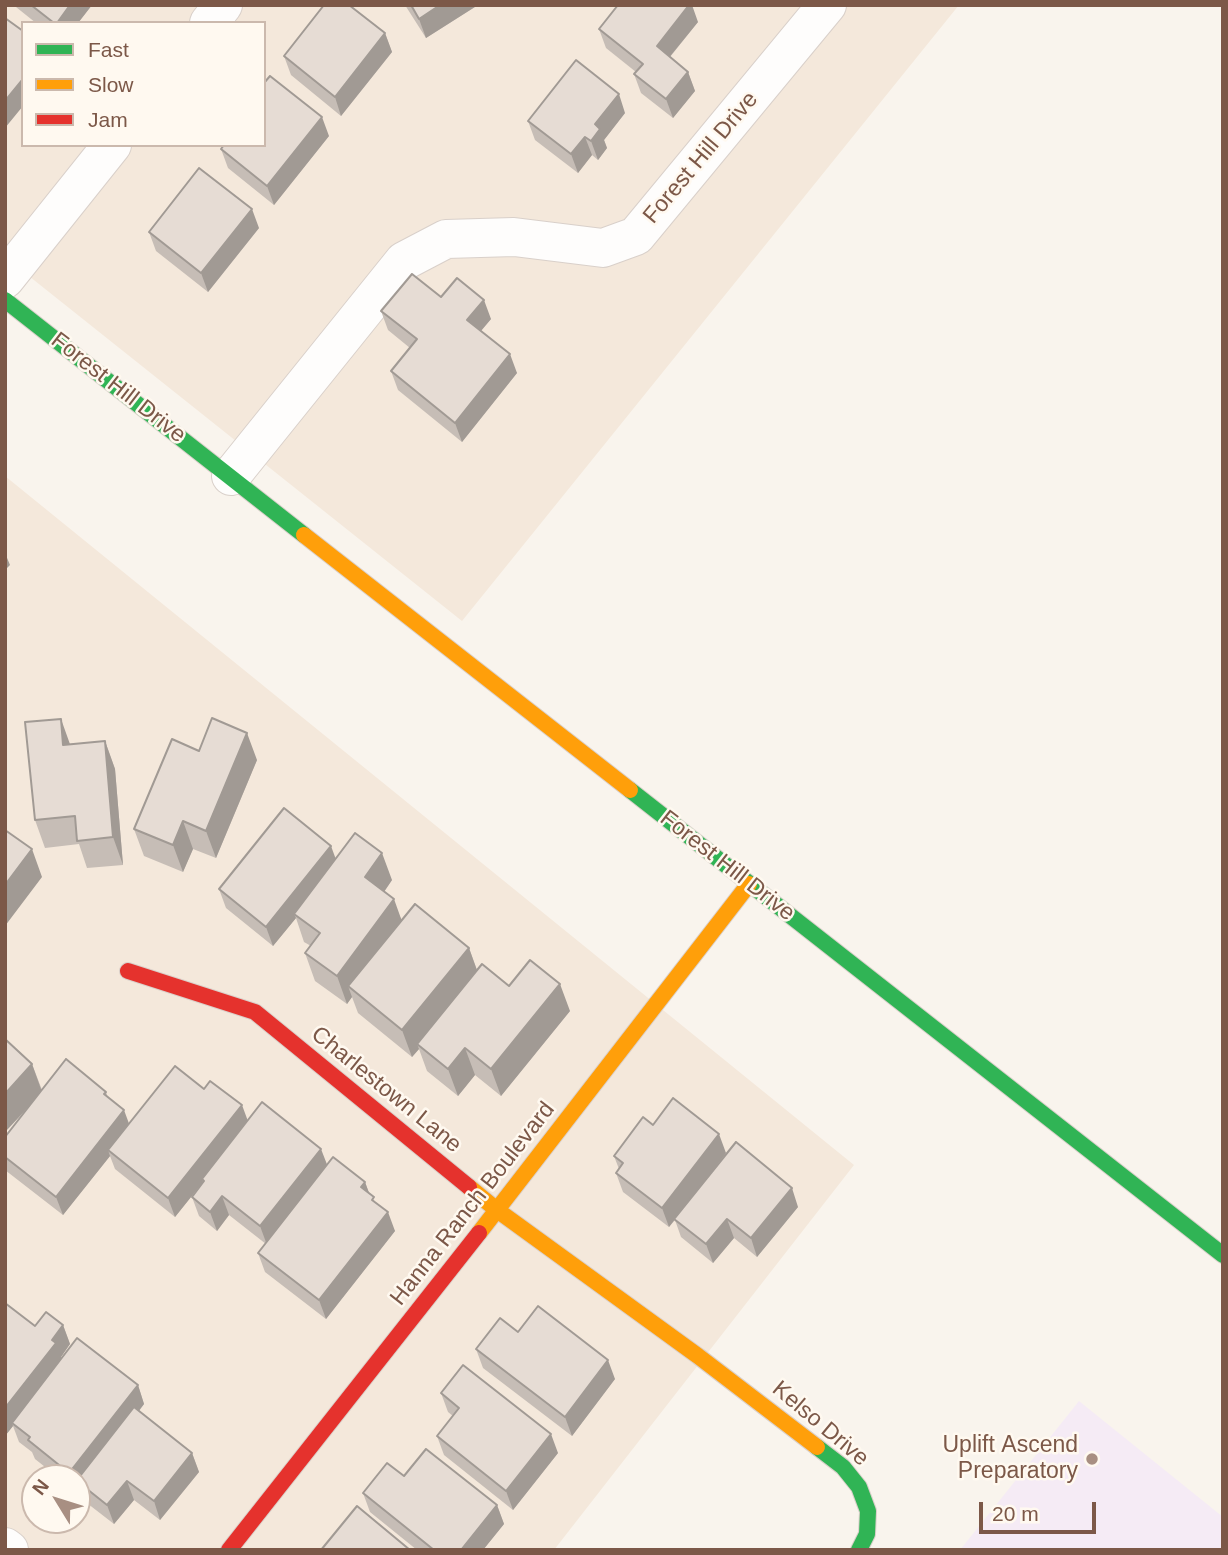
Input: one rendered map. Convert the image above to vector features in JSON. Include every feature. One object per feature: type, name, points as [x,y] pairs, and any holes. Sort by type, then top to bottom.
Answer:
[{"type":"street","points":[[211,21],[223,5]]},
{"type":"street","name":"Forest Hill Drive","points":[[231,476],[404,261],[446,239],[514,237],[603,248],[636,236],[827,5]]},
{"type":"street","points":[[5,279],[110,147]]},
{"type":"street","name":"Forest Hill Drive","points":[[5,299],[1223,1255]]},
{"type":"street","name":"Hanna Ranch Boulevard","points":[[229,1550],[749,884]]},
{"type":"street","name":"Charlestown Lane","points":[[128,971],[255,1013],[497,1210],[698,1356]]},
{"type":"street","name":"Kelso Drive","points":[[698,1356],[843,1467],[859,1487],[868,1511],[867,1534],[859,1550]]},
{"type":"shaded area","points":[[5,5],[959,5],[462,621],[5,257]]},
{"type":"shaded area","points":[[5,476],[854,1165],[554,1550],[5,1550]]},
{"type":"shaded area","name":"Uplift Ascend Preparatory","points":[[1079,1401],[1223,1517],[1223,1550],[960,1550]]},
{"type":"building","points":[[31,5],[70,5],[58,21],[51,21]]},
{"type":"building","points":[[324,5],[349,5],[385,33],[335,97],[284,56]]},
{"type":"building","points":[[411,5],[440,5],[419,19]]},
{"type":"building","points":[[618,5],[689,5],[657,46],[688,72],[666,99],[634,74],[643,64],[599,29]]},
{"type":"building","points":[[5,18],[21,30],[21,81],[5,101]]},
{"type":"building","points":[[576,60],[619,94],[595,124],[600,129],[591,141],[585,137],[571,154],[528,121]]},
{"type":"building","points":[[270,76],[322,117],[267,186],[221,149],[266,147],[266,81]]},
{"type":"building","points":[[199,168],[252,209],[201,273],[149,232]]},
{"type":"building","points":[[412,274],[441,297],[457,278],[484,300],[467,320],[510,354],[455,423],[391,371],[417,339],[381,311]]},
{"type":"building","points":[[212,718],[247,733],[206,831],[183,821],[173,845],[134,829],[172,739],[199,751]]},
{"type":"building","points":[[61,719],[63,745],[105,741],[113,837],[77,841],[75,816],[35,820],[25,722]]},
{"type":"building","points":[[284,808],[331,846],[266,927],[219,889]]},
{"type":"building","points":[[5,830],[32,849],[5,885]]},
{"type":"building","points":[[355,833],[382,853],[365,877],[394,899],[337,976],[305,953],[320,933],[294,914]]},
{"type":"building","points":[[415,904],[469,948],[402,1030],[348,986]]},
{"type":"building","points":[[530,960],[560,984],[491,1069],[465,1048],[448,1069],[417,1044],[482,964],[509,986]]},
{"type":"building","points":[[5,1039],[32,1064],[5,1094]]},
{"type":"building","points":[[66,1059],[124,1110],[56,1197],[5,1157],[5,1137]]},
{"type":"building","points":[[175,1066],[204,1089],[210,1081],[242,1105],[168,1198],[108,1150]]},
{"type":"building","points":[[673,1098],[719,1134],[662,1208],[616,1173],[623,1163],[614,1156],[643,1117],[653,1125]]},
{"type":"building","points":[[262,1102],[321,1149],[260,1226],[222,1196],[210,1212],[192,1197],[204,1181],[202,1179]]},
{"type":"building","points":[[736,1142],[792,1188],[751,1238],[727,1219],[706,1244],[674,1219]]},
{"type":"building","points":[[333,1157],[365,1182],[361,1187],[388,1212],[319,1300],[258,1253]]},
{"type":"building","points":[[5,1303],[35,1326],[46,1312],[63,1325],[52,1340],[56,1343],[5,1408]]},
{"type":"building","points":[[538,1306],[608,1360],[565,1417],[476,1349],[500,1318],[518,1332]]},
{"type":"building","points":[[77,1338],[138,1385],[76,1464],[58,1464],[12,1423]]},
{"type":"building","points":[[463,1365],[551,1434],[506,1491],[437,1436],[459,1408],[441,1393]]},
{"type":"building","points":[[134,1407],[192,1453],[154,1501],[127,1481],[107,1505],[91,1492],[89,1464]]},
{"type":"building","points":[[426,1449],[497,1505],[461,1550],[434,1550],[363,1493],[387,1463],[404,1476]]},
{"type":"building","points":[[357,1506],[410,1550],[321,1550]]},
{"type":"traffic: fast","points":[[5,300],[304,535]]},
{"type":"traffic: fast","points":[[630,790],[1223,1255]]},
{"type":"traffic: fast","points":[[817,1447],[843,1467],[859,1487],[868,1511],[867,1534],[859,1550]]},
{"type":"traffic: slow","points":[[304,535],[630,790]]},
{"type":"traffic: slow","points":[[479,1233],[749,884]]},
{"type":"traffic: slow","points":[[469,1187],[817,1447]]},
{"type":"traffic: jam","points":[[128,971],[255,1012],[469,1187]]},
{"type":"traffic: jam","points":[[229,1550],[479,1233]]},
{"type":"place","name":"Uplift Ascend Preparatory","points":[[1092,1459]]}]
